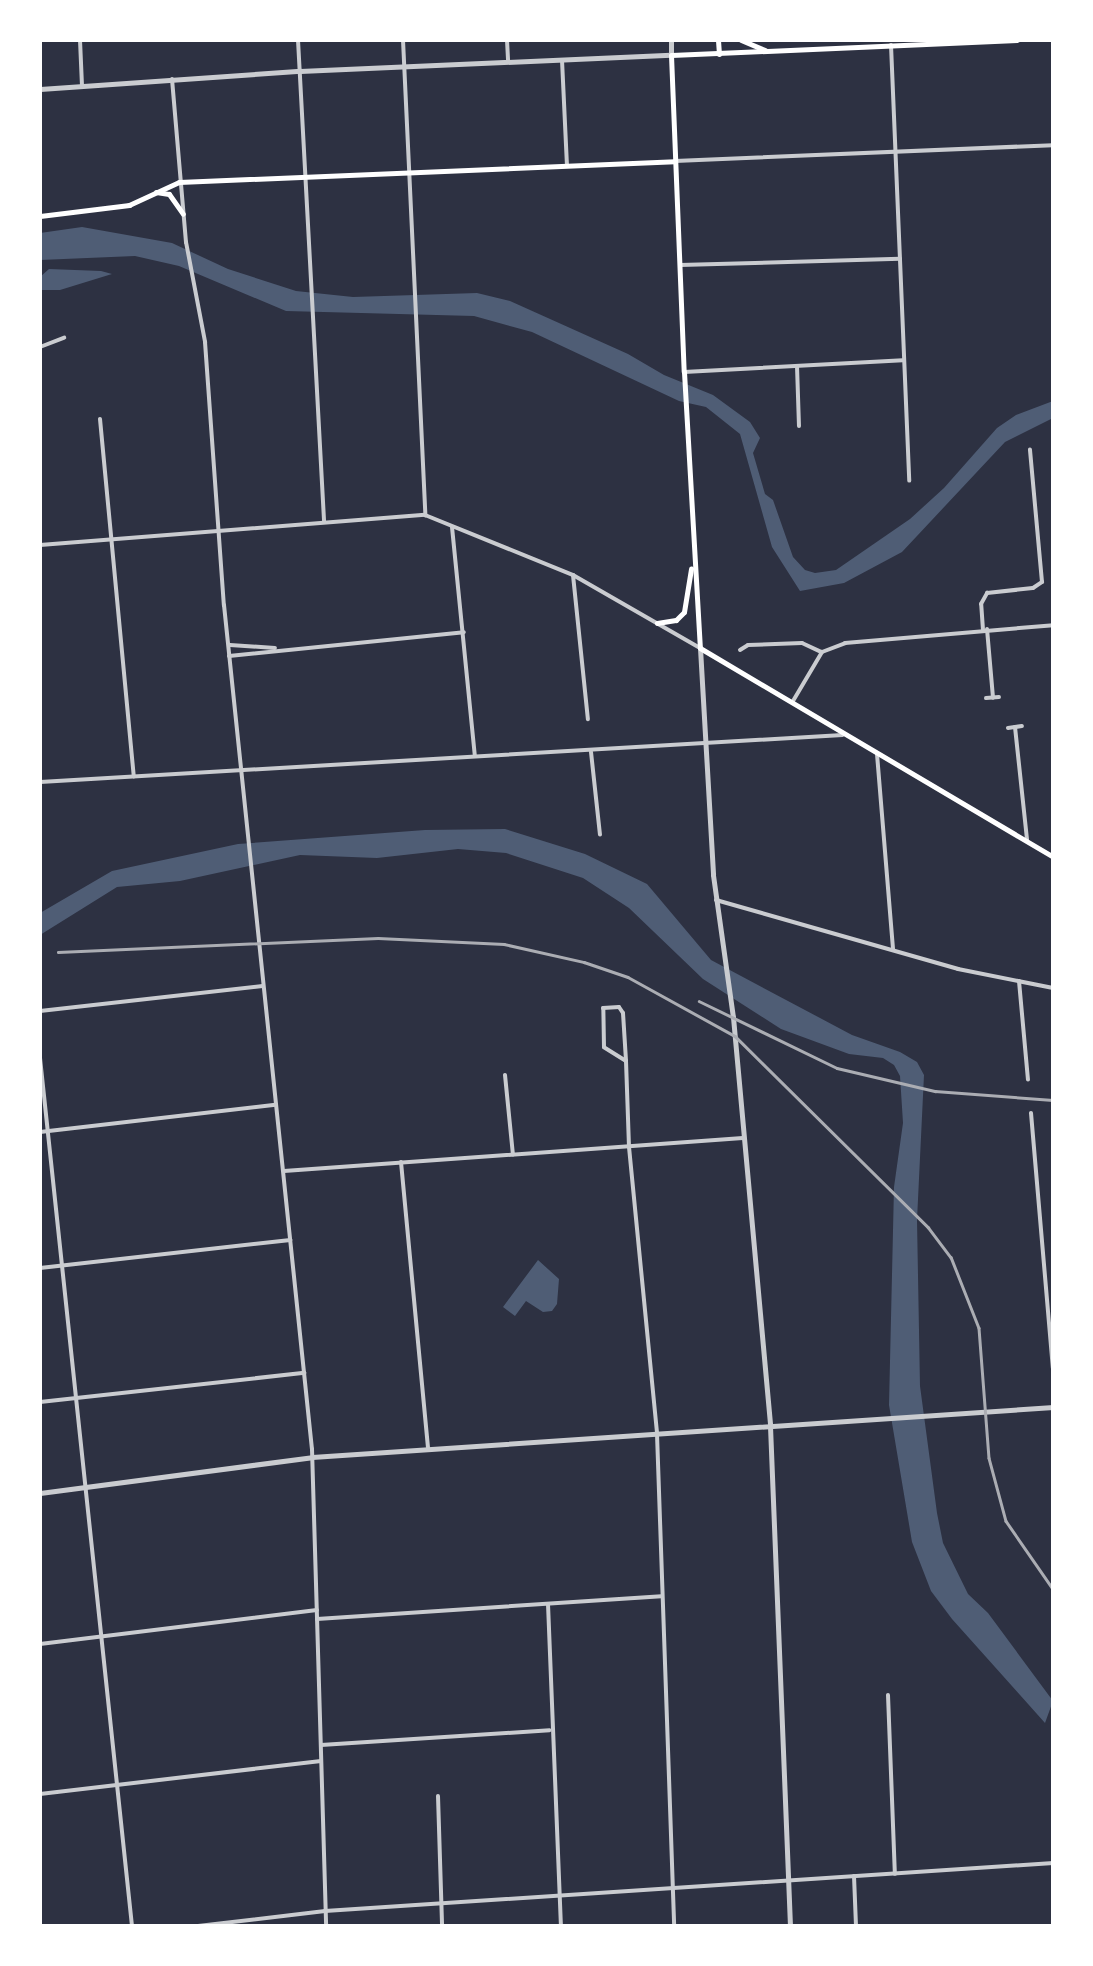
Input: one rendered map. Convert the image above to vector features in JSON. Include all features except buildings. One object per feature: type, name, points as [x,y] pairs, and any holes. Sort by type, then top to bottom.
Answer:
[{"type":"main road","points":[[718,40],[719,54]]},
{"type":"main road","points":[[741,40],[772,52]]},
{"type":"main road","points":[[827,40],[828,49]]},
{"type":"main road","points":[[1017,40],[672,55],[684,376],[700,648],[1053,857]]},
{"type":"main road","points":[[40,216],[129,205],[179,182],[676,161]]},
{"type":"main road","points":[[153,192],[166,193],[183,214]]},
{"type":"main road","points":[[657,623],[676,620],[684,612],[693,552]]},
{"type":"street","points":[[80,40],[82,85]]},
{"type":"street","points":[[298,40],[324,521]]},
{"type":"street","points":[[403,40],[425,515]]},
{"type":"street","points":[[507,40],[508,62]]},
{"type":"street","points":[[40,89],[300,71],[672,55],[671,40]]},
{"type":"street","points":[[891,45],[908,481]]},
{"type":"street","points":[[562,60],[567,166]]},
{"type":"street","points":[[172,78],[187,247],[205,342],[229,656],[312,1457],[326,1926]]},
{"type":"street","points":[[676,161],[1053,146]]},
{"type":"street","points":[[680,266],[900,259]]},
{"type":"street","points":[[40,347],[64,338]]},
{"type":"street","points":[[684,376],[904,360]]},
{"type":"street","points":[[797,366],[799,426]]},
{"type":"street","points":[[100,418],[134,776]]},
{"type":"street","points":[[986,698],[996,698],[981,604],[987,593],[1034,588],[1042,582],[1030,450]]},
{"type":"street","points":[[40,545],[425,515],[574,575],[700,648],[716,900],[732,1005],[770,1426],[790,1926]]},
{"type":"street","points":[[452,527],[475,757]]},
{"type":"street","points":[[574,575],[588,719]]},
{"type":"street","points":[[791,704],[822,652],[852,641],[1053,624]]},
{"type":"street","points":[[229,656],[464,632]]},
{"type":"street","points":[[740,650],[802,642],[822,652]]},
{"type":"street","points":[[228,645],[280,649]]},
{"type":"street","points":[[1022,726],[1011,727],[1027,840]]},
{"type":"street","points":[[40,782],[843,734]]},
{"type":"street","points":[[591,752],[600,835]]},
{"type":"street","points":[[877,754],[894,949]]},
{"type":"street","points":[[716,900],[1053,988]]},
{"type":"street","points":[[1019,981],[1028,1080]]},
{"type":"street","points":[[40,1010],[263,986]]},
{"type":"street","points":[[626,1061],[604,1047],[600,1014],[604,1008],[622,1009],[626,1061],[630,1147],[657,1434],[674,1926]]},
{"type":"street","points":[[40,1058],[43,1132],[86,1487],[132,1926]]},
{"type":"street","points":[[505,1075],[512,1155]]},
{"type":"street","points":[[43,1132],[276,1105]]},
{"type":"street","points":[[1031,1113],[1053,1368]]},
{"type":"street","points":[[284,1170],[744,1138]]},
{"type":"street","points":[[400,1162],[428,1449]]},
{"type":"street","points":[[40,1268],[290,1240]]},
{"type":"street","points":[[40,1402],[304,1373]]},
{"type":"street","points":[[40,1492],[312,1457],[1053,1407]]},
{"type":"street","points":[[317,1620],[662,1596]]},
{"type":"street","points":[[548,1604],[561,1926]]},
{"type":"street","points":[[40,1644],[317,1610]]},
{"type":"street","points":[[888,1695],[896,1874]]},
{"type":"street","points":[[321,1745],[552,1730]]},
{"type":"street","points":[[40,1794],[321,1760]]},
{"type":"street","points":[[438,1796],[442,1926]]},
{"type":"street","points":[[198,1926],[326,1911],[1053,1863]]},
{"type":"street","points":[[854,1876],[856,1926]]},
{"type":"water","points":[[82,227],[172,243],[228,269],[296,291],[353,297],[477,293],[510,301],[628,354],[664,375],[713,395],[750,422],[760,438],[753,453],[765,494],[773,500],[793,557],[805,570],[815,573],[836,570],[910,519],[944,488],[997,428],[1016,415],[1053,401],[1053,418],[1005,442],[902,552],[844,583],[800,591],[772,547],[740,434],[706,407],[679,401],[532,332],[474,316],[286,311],[179,266],[135,256],[40,260],[40,233]]},
{"type":"water","points":[[49,269],[112,274],[60,290],[41,290],[40,277]]},
{"type":"water","points":[[505,829],[585,854],[647,884],[711,960],[852,1035],[917,1062],[924,1075],[917,1220],[920,1386],[937,1513],[943,1543],[968,1594],[988,1613],[1053,1701],[1045,1723],[931,1591],[912,1542],[889,1405],[894,1187],[903,1123],[900,1076],[894,1065],[883,1058],[849,1054],[781,1029],[703,979],[629,908],[583,878],[506,853],[458,849],[377,858],[300,855],[180,881],[117,887],[40,935],[40,913],[112,871],[238,844],[425,830]]},
{"type":"water","points":[[538,1260],[559,1279],[557,1304],[552,1311],[543,1312],[526,1301],[515,1316],[503,1307]]},
{"type":"railway","points":[[58,952],[378,938],[504,944],[584,962],[628,977],[735,1036],[928,1227],[951,1257],[979,1328],[989,1458],[1006,1521],[1053,1589]]},
{"type":"railway","points":[[699,1001],[837,1068],[935,1091],[1053,1100]]}]
